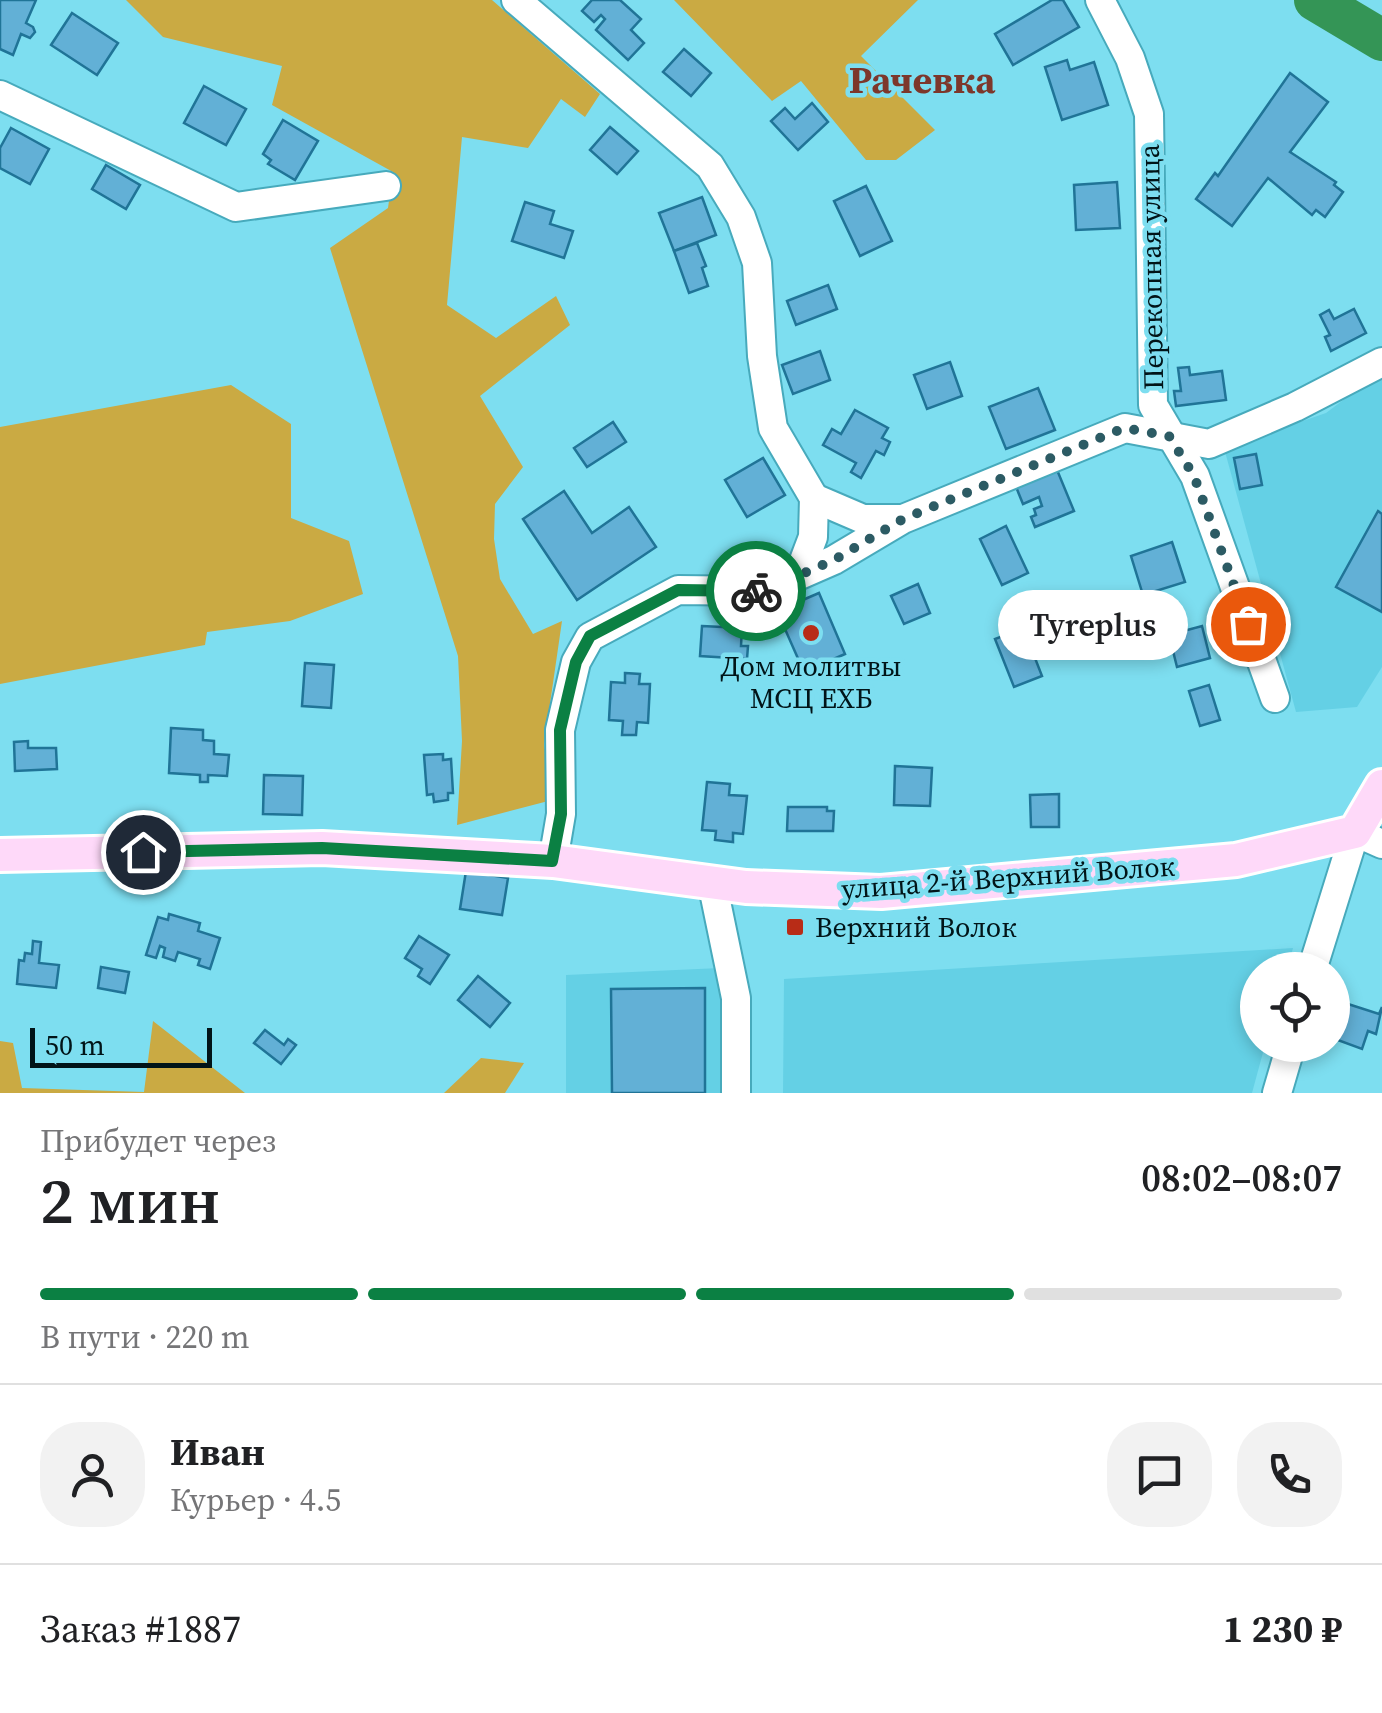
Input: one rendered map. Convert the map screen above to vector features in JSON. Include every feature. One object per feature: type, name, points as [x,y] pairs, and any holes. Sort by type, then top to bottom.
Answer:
[{"type":"main road","points":[[1368,838],[1382,786]]},
{"type":"main road","name":"улица 2-й Верхний Волок","points":[[0,855],[322,848],[552,861],[712,882],[881,892],[1236,860],[1368,838]]},
{"type":"street","points":[[516,0],[710,166],[740,217],[757,264],[762,356],[773,428],[814,498],[813,537],[799,574]]},
{"type":"street","name":"Перекопная улица","points":[[1100,0],[1130,58],[1149,114],[1153,405],[1194,476],[1275,698]]},
{"type":"street","points":[[0,95],[236,207],[386,186]]},
{"type":"street","points":[[552,861],[561,814],[560,730],[576,662],[590,636],[678,590],[763,591],[834,560],[903,519],[1124,428],[1209,444],[1382,362]]},
{"type":"street","points":[[814,498],[863,519],[903,519]]},
{"type":"street","points":[[1320,952],[1368,838]]},
{"type":"street","points":[[712,882],[736,998],[736,1093]]},
{"type":"street","points":[[1277,1093],[1286,1062]]},
{"type":"shaded area","points":[[126,0],[492,0],[600,94],[585,117],[561,99],[528,148],[462,137],[447,305],[496,338],[556,296],[570,325],[480,396],[523,467],[495,504],[494,539],[500,579],[533,634],[562,621],[544,745],[556,799],[457,825],[462,741],[458,656],[330,248],[388,208],[393,172],[272,105],[282,66],[163,37]]},
{"type":"shaded area","points":[[674,0],[918,0],[861,56],[935,130],[896,160],[866,160],[801,81],[772,101]]},
{"type":"shaded area","points":[[1382,371],[1382,667],[1357,707],[1296,712],[1224,448],[1326,413]]},
{"type":"shaded area","points":[[231,385],[291,424],[291,518],[349,541],[363,594],[290,621],[207,632],[205,645],[0,684],[0,427]]},
{"type":"shaded area","points":[[1293,948],[1292,952],[1240,952],[1240,1062],[1260,1062],[1252,1093],[783,1093],[784,979]]},
{"type":"shaded area","points":[[720,968],[721,1093],[566,1093],[566,975]]},
{"type":"shaded area","points":[[153,1021],[245,1093],[0,1093],[0,1041],[13,1043],[22,1088],[144,1092]]},
{"type":"shaded area","points":[[481,1058],[524,1063],[505,1093],[444,1093]]},
{"type":"building","points":[[0,0],[36,0],[26,23],[35,32],[30,38],[21,34],[13,55],[0,49]]},
{"type":"building","points":[[592,0],[620,0],[641,19],[631,30],[644,43],[628,60],[596,30],[605,19],[601,15],[594,22],[582,11]]},
{"type":"building","points":[[1052,0],[1063,0],[1079,27],[1013,65],[995,34]]},
{"type":"building","points":[[72,13],[118,43],[97,75],[51,45]]},
{"type":"building","points":[[684,49],[711,73],[691,96],[663,72]]},
{"type":"building","points":[[1067,60],[1070,70],[1094,62],[1108,105],[1062,120],[1045,67]]},
{"type":"building","points":[[1290,73],[1328,102],[1290,152],[1336,182],[1334,185],[1343,192],[1325,217],[1316,210],[1312,215],[1268,178],[1232,226],[1196,199],[1215,173],[1218,176]]},
{"type":"building","points":[[204,86],[246,109],[226,145],[184,123]]},
{"type":"building","points":[[812,103],[828,122],[798,150],[771,121],[785,108],[795,119]]},
{"type":"building","points":[[283,120],[318,141],[295,180],[268,164],[271,160],[263,154]]},
{"type":"building","points":[[610,127],[638,151],[617,174],[590,150]]},
{"type":"building","points":[[11,128],[49,149],[30,184],[0,168],[0,148]]},
{"type":"building","points":[[106,165],[140,185],[126,209],[92,189]]},
{"type":"building","points":[[1117,182],[1120,228],[1076,230],[1074,185]]},
{"type":"building","points":[[866,186],[892,241],[860,256],[834,201]]},
{"type":"building","points":[[702,197],[716,235],[674,251],[659,213]]},
{"type":"building","points":[[525,202],[554,211],[550,224],[573,231],[564,258],[512,241]]},
{"type":"building","points":[[697,243],[706,266],[702,268],[708,286],[689,293],[674,251]]},
{"type":"building","points":[[828,285],[837,309],[796,325],[787,301]]},
{"type":"building","points":[[1354,309],[1366,333],[1331,351],[1325,337],[1330,335],[1320,315],[1329,310],[1334,319]]},
{"type":"building","points":[[820,351],[830,380],[793,394],[782,365]]},
{"type":"building","points":[[950,362],[962,396],[927,409],[914,375]]},
{"type":"building","points":[[1189,367],[1190,375],[1222,371],[1226,400],[1176,406],[1174,391],[1181,391],[1178,368]]},
{"type":"building","points":[[1038,388],[1055,430],[1006,449],[989,407]]},
{"type":"building","points":[[855,410],[888,428],[882,438],[890,442],[884,455],[876,451],[861,478],[851,472],[856,463],[823,445],[832,429],[841,434]]},
{"type":"building","points":[[613,422],[626,442],[587,467],[574,448]]},
{"type":"building","points":[[1256,454],[1262,485],[1240,489],[1234,458]]},
{"type":"building","points":[[763,458],[785,495],[747,517],[725,480]]},
{"type":"building","points":[[1055,465],[1074,511],[1035,527],[1031,517],[1036,515],[1034,509],[1042,506],[1039,497],[1023,504],[1014,482]]},
{"type":"building","points":[[564,491],[592,533],[629,507],[656,547],[577,600],[523,519]]},
{"type":"building","points":[[1378,511],[1382,514],[1382,612],[1336,587]]},
{"type":"building","points":[[1006,526],[1028,573],[1002,585],[980,539]]},
{"type":"building","points":[[1172,542],[1185,582],[1143,595],[1131,556]]},
{"type":"building","points":[[918,584],[930,613],[904,624],[891,596]]},
{"type":"building","name":"Дом молитвы МСЦ ЕХБ","points":[[819,593],[845,654],[804,672],[777,611]]},
{"type":"building","points":[[702,626],[742,628],[741,646],[748,646],[747,659],[700,656]]},
{"type":"building","points":[[1202,626],[1210,658],[1177,667],[1169,635]]},
{"type":"building","points":[[1011,633],[1016,644],[1028,640],[1042,676],[1014,687],[995,639]]},
{"type":"building","points":[[305,663],[334,665],[331,708],[302,706]]},
{"type":"building","points":[[625,673],[640,674],[639,684],[650,684],[648,723],[637,722],[636,735],[622,735],[623,721],[609,720],[611,682],[625,683]]},
{"type":"building","points":[[1209,685],[1220,720],[1200,726],[1189,691]]},
{"type":"building","points":[[171,728],[203,730],[203,740],[214,741],[214,754],[229,755],[227,776],[208,775],[208,782],[200,782],[200,775],[169,773]]},
{"type":"building","points":[[28,741],[28,748],[56,748],[57,769],[15,771],[14,742]]},
{"type":"building","points":[[443,754],[443,760],[451,759],[453,793],[448,793],[448,800],[434,802],[433,794],[427,795],[424,755]]},
{"type":"building","points":[[895,766],[932,768],[930,806],[894,805]]},
{"type":"building","points":[[264,775],[303,776],[302,815],[263,814]]},
{"type":"building","points":[[707,782],[730,784],[729,795],[747,796],[743,834],[733,833],[733,842],[715,840],[716,831],[702,830]]},
{"type":"building","points":[[1059,794],[1059,827],[1031,827],[1030,795]]},
{"type":"building","points":[[788,807],[827,807],[827,811],[834,811],[833,831],[787,831]]},
{"type":"building","points":[[466,871],[508,878],[502,915],[460,909]]},
{"type":"building","points":[[169,914],[200,923],[198,931],[220,938],[210,969],[198,965],[200,959],[178,952],[175,961],[163,957],[165,948],[160,946],[156,958],[146,955],[158,917],[168,920]]},
{"type":"building","points":[[419,936],[449,955],[430,984],[418,976],[422,969],[405,958]]},
{"type":"building","points":[[33,941],[41,942],[39,963],[59,965],[56,988],[17,984],[19,960],[24,961],[25,953],[32,954]]},
{"type":"building","points":[[101,967],[129,972],[125,993],[98,988]]},
{"type":"building","points":[[478,976],[510,1003],[490,1027],[458,1000]]},
{"type":"building","points":[[705,988],[705,1093],[612,1093],[611,989]]},
{"type":"building","points":[[1350,1005],[1379,1014],[1382,1007],[1376,1034],[1368,1031],[1362,1049],[1350,1045]]},
{"type":"building","points":[[265,1030],[284,1045],[288,1039],[296,1045],[281,1064],[254,1043]]},
{"type":"waterway","name":"Рачевка","points":[[1315,0],[1382,40]]},
{"type":"way so far","points":[[756,591],[834,560],[903,519],[1124,428],[1169,436],[1194,476],[1248,624]]},
{"type":"place","name":"Tyreplus","points":[[1248,624]]},
{"type":"place","name":"Дом молитвы МСЦ ЕХБ","points":[[811,633]]},
{"type":"place","name":"Верхний Волок","points":[[795,927]]},
{"type":"district","name":"Рачевка","points":[[922,80]]},
{"type":"route","points":[[143,852],[322,848],[552,861],[561,814],[560,730],[576,662],[590,636],[678,590],[756,591]]}]
